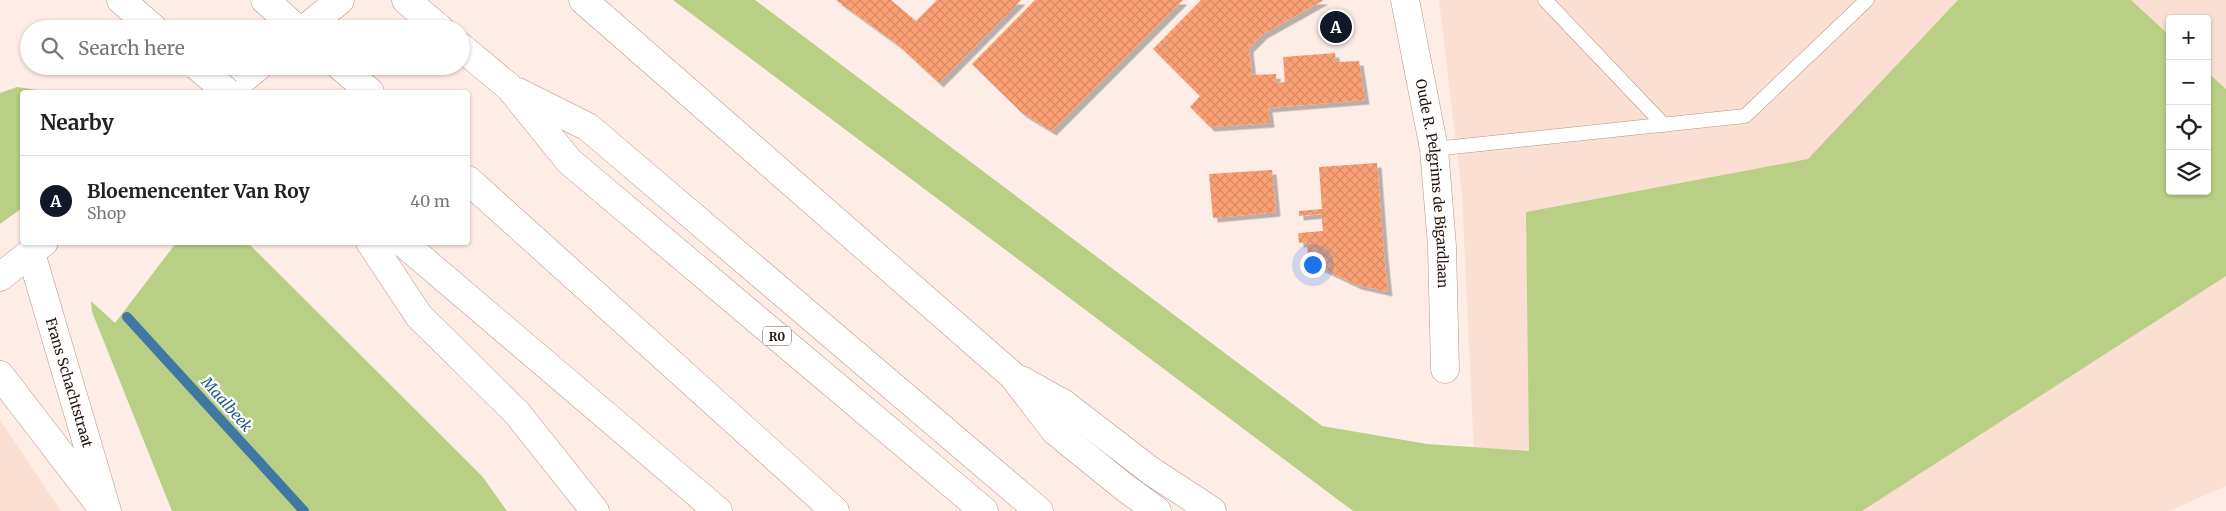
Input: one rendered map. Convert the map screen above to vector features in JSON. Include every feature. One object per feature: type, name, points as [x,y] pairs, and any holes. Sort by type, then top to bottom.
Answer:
[{"type":"main road","points":[[121,0],[144,20]]},
{"type":"main road","points":[[265,0],[287,20]]},
{"type":"main road","points":[[316,20],[340,0]]},
{"type":"main road","points":[[406,0],[430,20]]},
{"type":"main road","points":[[583,0],[1013,376],[1055,431],[1157,511]]},
{"type":"main road","name":"Oude R. Pelgrims de Bigardlaan","points":[[1405,0],[1434,149],[1442,246],[1445,369]]},
{"type":"main road","name":"R0","points":[[470,55],[510,88],[569,161],[984,511]]},
{"type":"main road","points":[[207,75],[225,90]]},
{"type":"main road","points":[[229,90],[248,75]]},
{"type":"main road","points":[[510,88],[588,127],[1039,511]]},
{"type":"main road","points":[[470,182],[835,511]]},
{"type":"main road","points":[[372,245],[419,316],[517,413],[595,511]]},
{"type":"main road","points":[[406,245],[718,511]]},
{"type":"main road","points":[[0,277],[37,248]]},
{"type":"main road","name":"Frans Schachtstraat","points":[[37,248],[106,511]]},
{"type":"main road","name":"Frans Schachtstraat","points":[[0,374],[106,511]]},
{"type":"main road","points":[[1013,376],[1064,404],[1152,471],[1212,511]]},
{"type":"lane","points":[[1545,0],[1664,125]]},
{"type":"lane","points":[[1434,149],[1745,116],[1867,0]]},
{"type":"shaded area","points":[[1439,0],[2226,0],[2226,486],[2169,511],[1520,511],[1476,497],[1462,195]]},
{"type":"shaded area","points":[[0,420],[61,511],[0,511]]},
{"type":"green space","points":[[673,0],[755,0],[1322,426],[1427,444],[1529,451],[1526,212],[1808,159],[1958,0],[2131,0],[2166,32],[2166,195],[2211,195],[2211,76],[2226,89],[2226,276],[1862,511],[1353,511]]},
{"type":"green space","points":[[17,87],[37,90],[20,90],[20,209],[0,224],[0,93]]},
{"type":"green space","points":[[174,245],[250,245],[482,476],[507,511],[172,511],[92,312],[91,301],[115,323]]},
{"type":"building","points":[[836,0],[891,0],[916,21],[937,0],[1021,0],[939,83],[898,45]]},
{"type":"building","points":[[1035,0],[1183,0],[1052,131],[1022,113],[972,64]]},
{"type":"building","points":[[1201,0],[1324,0],[1263,34],[1249,48],[1252,75],[1276,74],[1277,83],[1285,82],[1283,57],[1335,53],[1336,62],[1359,61],[1365,100],[1268,108],[1270,123],[1210,127],[1190,107],[1200,96],[1153,49]]},
{"type":"building","points":[[1377,163],[1388,292],[1357,285],[1317,266],[1317,255],[1308,256],[1307,242],[1299,243],[1298,233],[1323,231],[1321,214],[1299,216],[1299,211],[1322,209],[1319,167]]},
{"type":"building","points":[[1272,170],[1276,212],[1213,218],[1209,174]]},
{"type":"waterway","name":"Maalbeek","points":[[127,317],[304,511]]},
{"type":"place","name":"Bloemencenter Van Roy","points":[[1336,27]]}]
